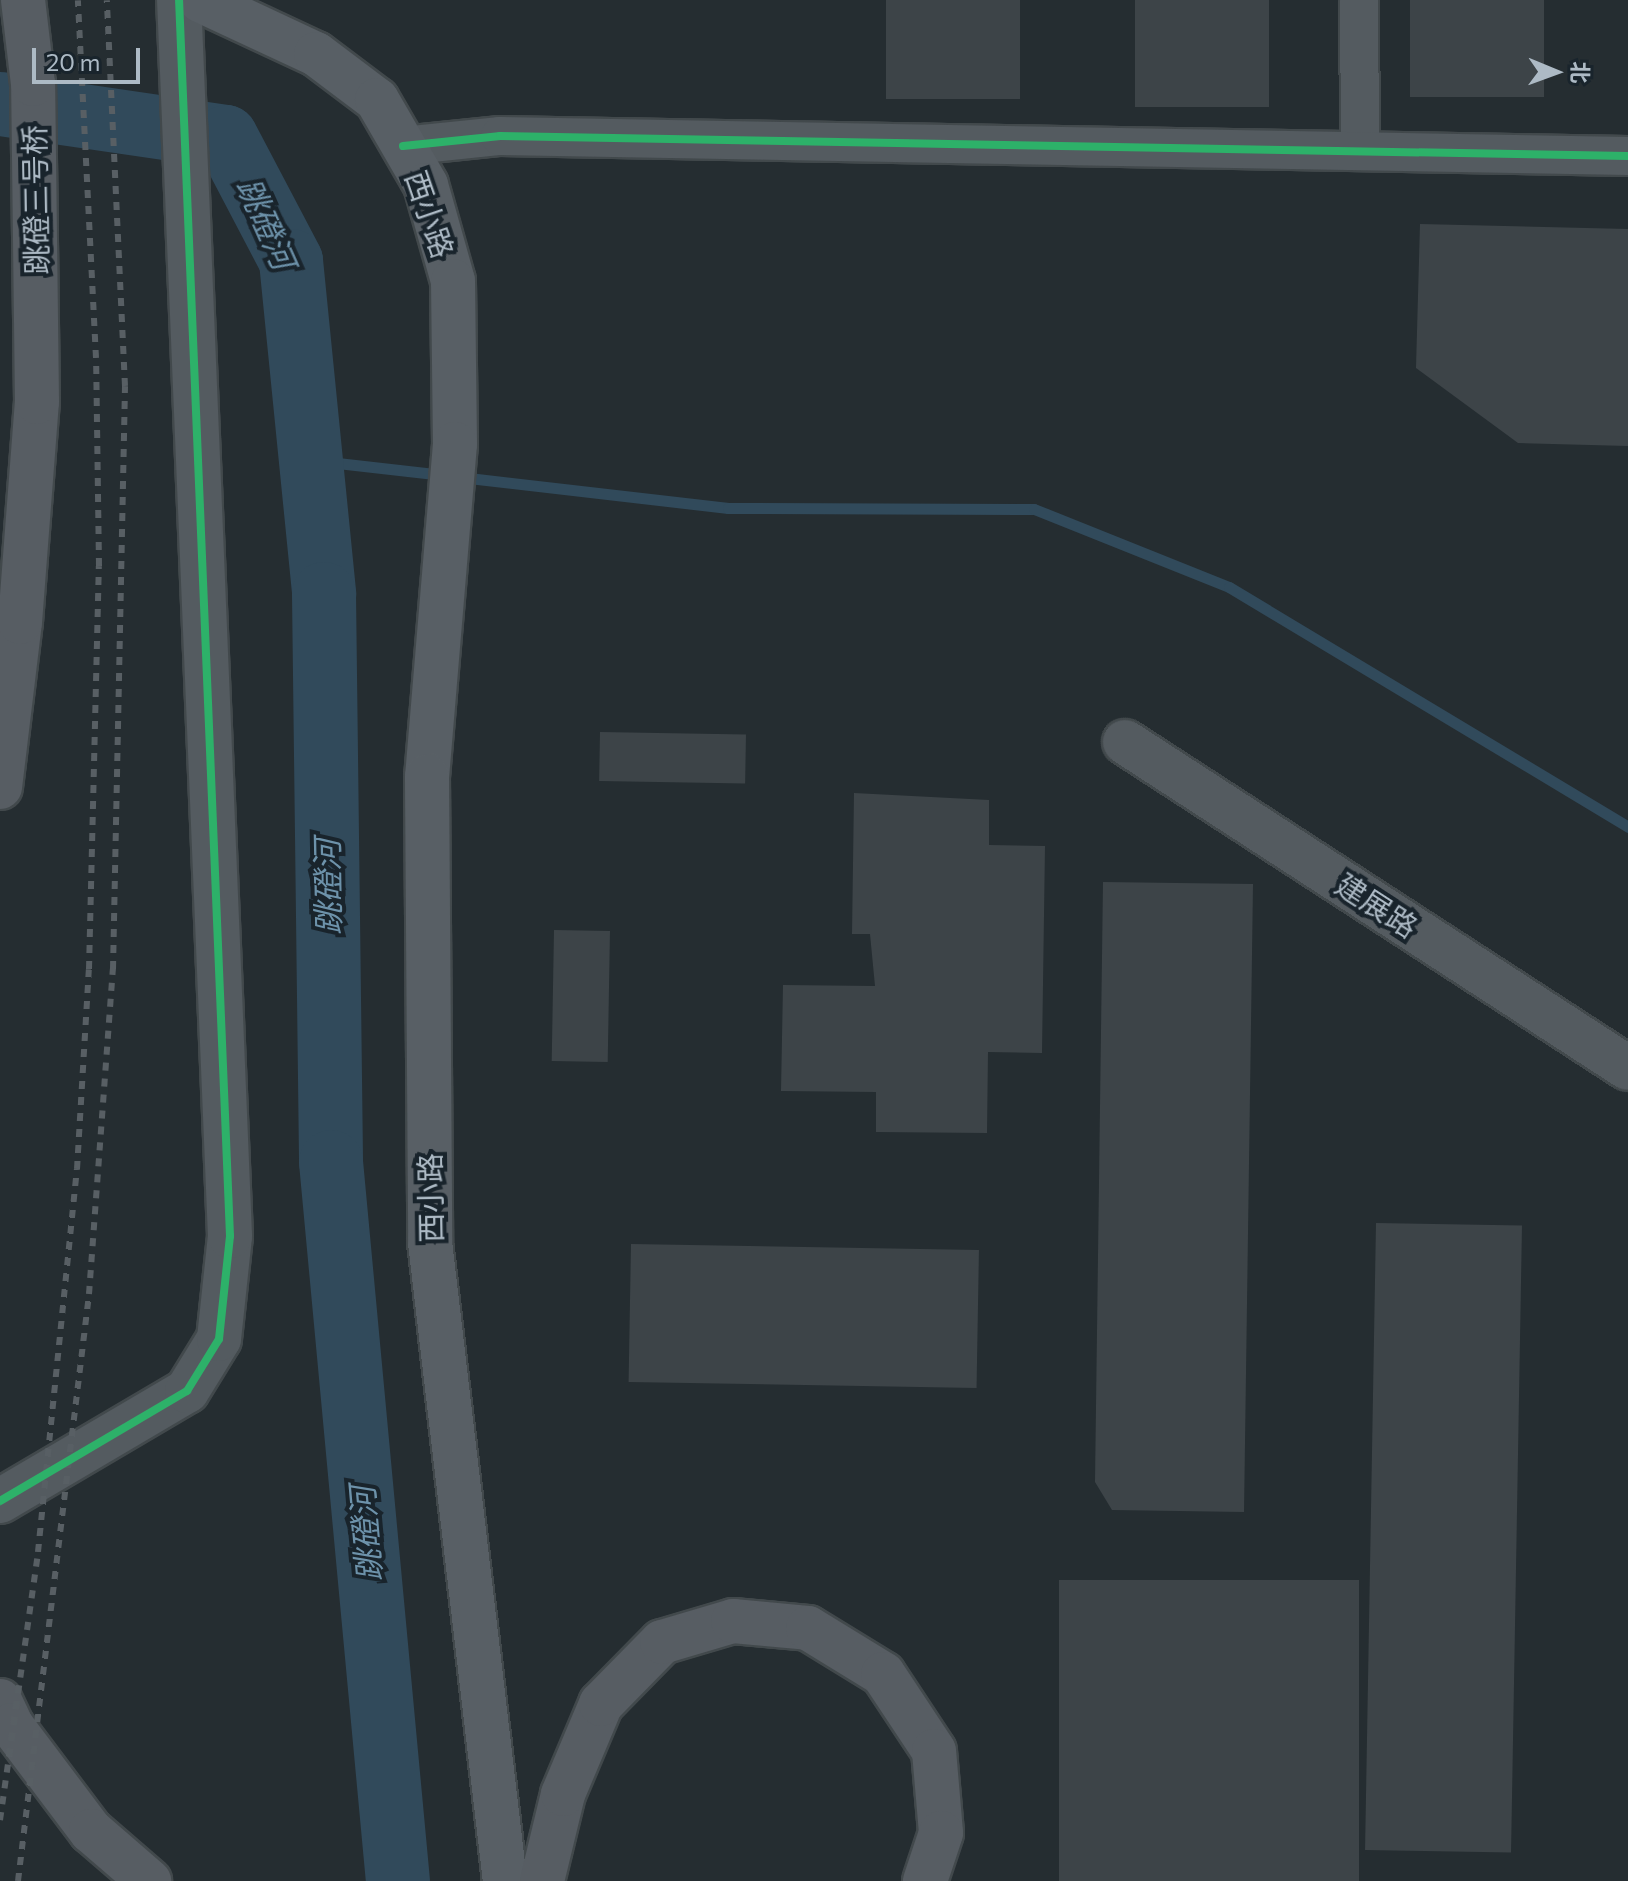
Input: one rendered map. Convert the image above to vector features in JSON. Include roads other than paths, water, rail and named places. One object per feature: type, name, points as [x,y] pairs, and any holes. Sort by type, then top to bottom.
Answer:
[{"type":"main road","name":"跳磴三号桥","points":[[0,787],[20,622],[37,402],[33,84],[23,0]]},
{"type":"main road","name":"西小路","points":[[187,9],[316,54],[377,100],[426,185],[453,281],[455,444],[427,776],[430,1242],[505,1881]]},
{"type":"main road","points":[[542,1881],[563,1794],[601,1704],[662,1642],[733,1621],[808,1628],[883,1674],[934,1751],[941,1833],[925,1881]]},
{"type":"main road","points":[[0,1701],[11,1725],[91,1831],[149,1881]]},
{"type":"street","points":[[1359,0],[1360,151]]},
{"type":"street","points":[[0,1501],[187,1391],[219,1339],[230,1236],[193,262],[187,9]]},
{"type":"street","points":[[403,146],[500,136],[1628,156]]},
{"type":"street","name":"建展路","points":[[1125,742],[1628,1068]]},
{"type":"waterway","name":"跳磴河","points":[[0,104],[226,137],[291,261],[324,594],[331,1162],[398,1881]]},
{"type":"waterway","points":[[311,460],[443,475]]},
{"type":"waterway","points":[[460,477],[728,508],[1034,509],[1229,587],[1628,827]]},
{"type":"railway","points":[[0,1820],[38,1552],[77,1169],[89,969],[99,566],[96,358],[78,0]]},
{"type":"railway","points":[[18,1881],[89,1294],[113,969],[125,386],[107,0]]}]
